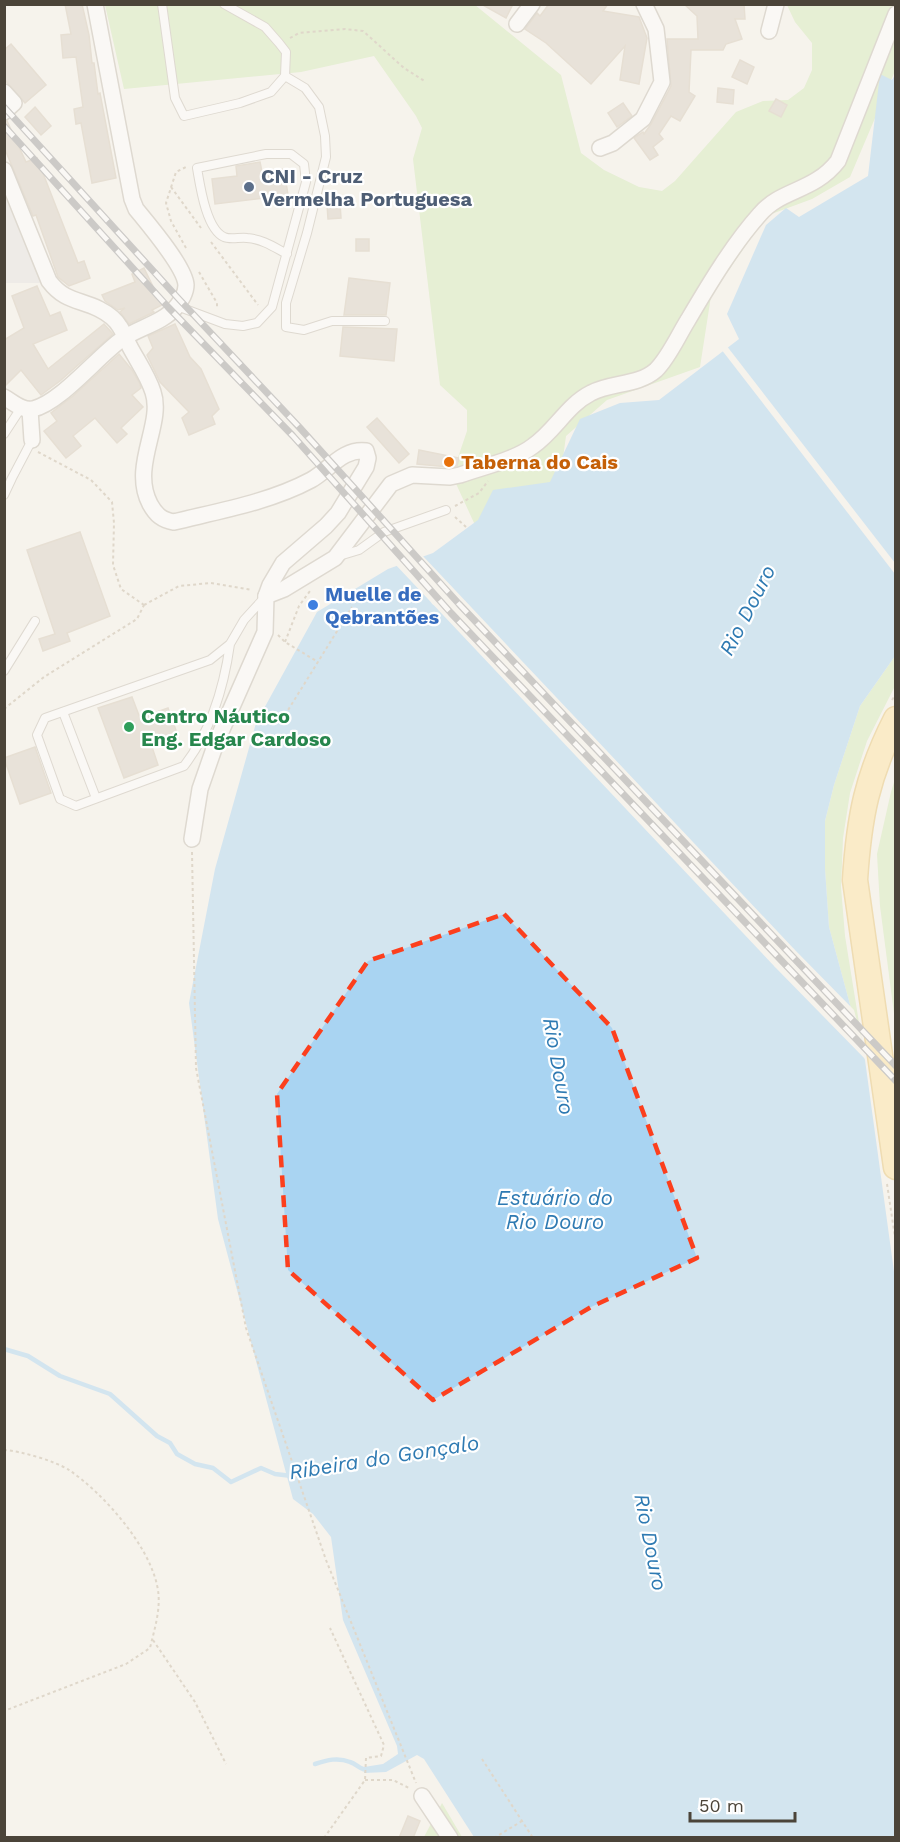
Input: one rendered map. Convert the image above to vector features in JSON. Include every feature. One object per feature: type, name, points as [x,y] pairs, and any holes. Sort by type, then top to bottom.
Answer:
[{"type":"main road","points":[[896,719],[873,766],[862,809],[857,841],[855,880],[896,1167]]},
{"type":"street","points":[[4,397],[25,409],[45,405],[106,351],[177,306],[185,293],[186,284],[181,270],[136,209],[132,199],[95,4]]},
{"type":"street","points":[[517,24],[532,4]]},
{"type":"street","points":[[600,148],[613,143],[643,119],[662,82],[656,29],[644,4]]},
{"type":"street","points":[[769,31],[776,4]]},
{"type":"street","points":[[266,596],[284,589],[335,558],[392,484],[412,475],[450,477],[528,450],[589,393],[644,378],[656,370],[702,296],[760,213],[774,201],[826,175],[838,161],[846,146],[866,86],[896,14]]},
{"type":"street","points":[[4,92],[14,103],[4,112]]},
{"type":"street","points":[[4,170],[49,281],[66,297],[99,309],[120,326],[154,393],[155,407],[145,459],[144,479],[146,494],[155,513],[164,520],[174,522],[281,493],[312,479],[343,456],[356,450],[366,451],[368,458],[366,467],[338,513],[283,563],[275,574],[266,596],[265,632],[216,743],[200,789],[192,840]]},
{"type":"street","points":[[25,409],[32,440]]},
{"type":"street","points":[[422,1796],[450,1838]]},
{"type":"lane","points":[[162,4],[175,98],[184,116],[240,103],[271,92],[285,76],[286,52],[279,43],[265,27],[224,4]]},
{"type":"lane","points":[[285,76],[305,88],[319,107],[325,136],[326,157],[286,303],[286,327],[304,330],[332,321],[385,321]]},
{"type":"lane","points":[[177,306],[225,324],[243,326],[257,324],[272,307],[287,254],[306,182],[304,164],[291,154],[267,154],[196,168],[202,197],[214,231],[225,238],[247,238],[267,243],[287,254]]},
{"type":"lane","points":[[4,434],[25,409]]},
{"type":"lane","points":[[4,495],[32,440]]},
{"type":"lane","points":[[335,558],[359,550],[384,532],[446,510]]},
{"type":"lane","points":[[230,644],[225,678],[212,716],[194,754],[184,766],[76,806],[60,799],[37,735],[45,718],[210,660],[230,644],[244,620],[266,596]]},
{"type":"lane","points":[[4,671],[35,621]]},
{"type":"lane","points":[[63,712],[96,798]]},
{"type":"path","points":[[279,43],[299,33],[345,29],[363,31],[404,68],[426,82]]},
{"type":"path","points":[[166,203],[176,172],[185,167],[196,168]]},
{"type":"path","points":[[171,188],[205,233]]},
{"type":"path","points":[[211,242],[265,315]]},
{"type":"path","points":[[32,440],[39,454],[91,480],[112,502],[113,565],[121,589],[144,606]]},
{"type":"path","points":[[446,510],[466,527]]},
{"type":"path","points":[[4,709],[44,678],[137,619],[144,606],[179,586],[211,583],[248,588],[266,596]]},
{"type":"path","points":[[314,587],[299,606],[285,642],[318,662]]},
{"type":"path","points":[[285,715],[352,607]]},
{"type":"path","points":[[192,840],[196,1068],[246,1328],[326,1560],[422,1796]]},
{"type":"path","points":[[4,1450],[20,1451],[69,1469],[111,1506],[143,1550],[157,1585],[158,1613],[150,1648],[126,1664],[4,1711]]},
{"type":"path","points":[[324,1838],[365,1780],[366,1758],[381,1756],[384,1745],[330,1628]]},
{"type":"path","points":[[152,1638],[195,1702],[226,1764]]},
{"type":"path","points":[[482,1759],[533,1838]]},
{"type":"path","points":[[365,1780],[393,1780],[422,1796]]},
{"type":"path","points":[[494,1838],[522,1821]]},
{"type":"highlighted area","points":[[504,914],[612,1028],[697,1258],[591,1307],[433,1400],[288,1270],[277,1094],[368,961]]},
{"type":"green space","points":[[105,5],[475,5],[561,75],[581,153],[604,170],[639,187],[662,191],[675,181],[736,112],[763,101],[788,100],[804,88],[812,70],[812,43],[795,22],[787,5],[895,5],[895,71],[850,177],[812,199],[766,216],[711,296],[700,367],[607,400],[566,436],[562,465],[564,493],[475,525],[452,475],[467,431],[467,410],[440,385],[413,159],[422,128],[374,56],[301,72],[124,89]]},
{"type":"green space","points":[[895,656],[895,686],[867,741],[850,793],[843,838],[841,887],[845,936],[865,1060],[829,927],[825,869],[825,821],[834,785],[860,706]]},
{"type":"green space","points":[[895,779],[896,1021],[880,906],[877,854]]},
{"type":"green space","points":[[442,1803],[462,1837],[424,1837]]},
{"type":"shaded area","points":[[5,196],[41,283],[5,283]]},
{"type":"water","name":"Estuário do Rio Douro","points":[[880,74],[892,80],[895,75],[895,656],[860,706],[834,785],[825,821],[825,869],[829,927],[865,1060],[895,1279],[895,1837],[474,1837],[424,1759],[417,1755],[386,1772],[364,1773],[364,1767],[383,1764],[398,1754],[397,1746],[343,1620],[331,1537],[313,1514],[293,1499],[218,1219],[189,1003],[215,869],[256,723],[317,612],[388,569],[433,553],[478,520],[493,490],[550,482],[580,419],[620,403],[659,400],[739,339],[727,314],[766,225],[786,208],[799,217],[868,176]],"holes":[[[442,582],[451,586],[455,596],[450,605],[441,608],[432,604],[429,595],[433,586]],[[785,945],[794,949],[797,958],[793,967],[784,971],[775,967],[771,958],[775,948]]]},
{"type":"pier","points":[[726,345],[895,563],[895,574],[721,349]]},
{"type":"pier","points":[[421,554],[854,1010],[868,1062],[775,967],[394,563]],"holes":[[[442,585],[449,589],[451,596],[448,602],[441,605],[434,602],[432,595],[435,588]],[[784,948],[791,951],[794,958],[791,965],[784,968],[777,965],[774,957],[777,951]]]},
{"type":"building","points":[[65,4],[82,4],[116,178],[92,183],[81,123],[76,124],[74,109],[83,107],[76,57],[63,58],[61,35],[71,34]]},
{"type":"building","points":[[481,4],[513,4],[506,18]]},
{"type":"building","points":[[549,4],[608,4],[603,11],[639,17],[647,38],[639,84],[620,80],[625,46],[591,84],[546,43],[525,29],[537,13],[540,16]]},
{"type":"building","points":[[684,4],[744,4],[745,19],[735,19],[742,39],[726,44],[723,50],[691,50],[689,92],[695,96],[680,121],[671,116],[659,134],[663,139],[653,147],[658,155],[650,160],[634,138],[643,132],[644,134],[671,86],[667,39],[698,39],[697,16]]},
{"type":"building","points":[[11,44],[46,85],[25,103],[4,79],[4,50]]},
{"type":"building","points":[[740,60],[754,67],[747,84],[732,77]]},
{"type":"building","points":[[718,88],[734,90],[733,104],[717,102]]},
{"type":"building","points":[[776,99],[787,105],[781,117],[769,111]]},
{"type":"building","points":[[623,103],[632,116],[617,127],[608,113]]},
{"type":"building","points":[[35,107],[51,126],[41,135],[25,117]]},
{"type":"building","points":[[7,121],[26,162],[37,158],[78,263],[84,261],[90,278],[69,286],[58,277],[36,215],[33,216],[4,147],[4,122]]},
{"type":"building","points":[[260,162],[262,172],[284,169],[288,195],[215,204],[212,179],[237,176],[236,166]]},
{"type":"building","points":[[340,203],[341,218],[328,219],[327,204]]},
{"type":"building","points":[[356,239],[369,239],[369,251],[356,251]]},
{"type":"building","points":[[144,268],[162,305],[152,310],[154,312],[129,324],[120,312],[125,308],[118,310],[105,301],[102,295],[135,282],[132,274]]},
{"type":"building","points":[[349,278],[390,283],[386,315],[344,315]]},
{"type":"building","points":[[37,286],[50,316],[60,312],[67,330],[33,344],[48,369],[104,324],[113,334],[41,395],[21,370],[4,387],[4,340],[24,328],[12,296]]},
{"type":"building","points":[[175,324],[190,357],[201,369],[219,409],[212,416],[215,424],[189,435],[182,418],[189,412],[160,382],[147,355],[153,348],[148,336]]},
{"type":"building","points":[[343,327],[397,329],[394,361],[340,356]]},
{"type":"building","points":[[119,354],[140,384],[141,388],[132,395],[143,407],[121,428],[127,434],[117,443],[95,418],[73,436],[81,446],[66,458],[44,431],[57,421],[51,413]]},
{"type":"building","points":[[377,418],[409,454],[399,463],[367,427]]},
{"type":"building","points":[[419,450],[459,458],[457,466],[417,464]]},
{"type":"building","points":[[80,532],[110,616],[67,633],[70,641],[43,651],[39,639],[55,634],[27,550]]},
{"type":"building","points":[[132,697],[140,718],[168,708],[177,733],[151,744],[158,765],[124,778],[98,708]]},
{"type":"building","points":[[35,747],[51,793],[20,804],[4,758]]},
{"type":"building","points":[[408,1816],[420,1821],[413,1838],[399,1838]]},
{"type":"waterway","name":"Ribeira do Gonçalo","points":[[4,1349],[28,1356],[60,1376],[110,1394],[157,1436],[170,1443],[177,1454],[195,1464],[213,1468],[231,1482],[261,1468],[275,1474],[292,1476]]},
{"type":"waterway","points":[[315,1764],[337,1759],[368,1770]]},
{"type":"railway","points":[[4,107],[459,604],[896,1066]]},
{"type":"railway","points":[[4,126],[168,307],[293,436],[451,613],[896,1081]]},
{"type":"place","name":"CNI - Cruz Vermelha Portuguesa","points":[[249,187]]},
{"type":"place","name":"Taberna do Cais","points":[[449,462]]},
{"type":"place","name":"Muelle de Qebrantões","points":[[313,605]]},
{"type":"place","name":"Centro Náutico Eng. Edgar Cardoso","points":[[129,727]]},
{"type":"water label","name":"Rio Douro","points":[[747,610]]},
{"type":"water label","name":"Rio Douro","points":[[559,1066]]},
{"type":"water label","name":"Rio Douro","points":[[651,1542]]}]
